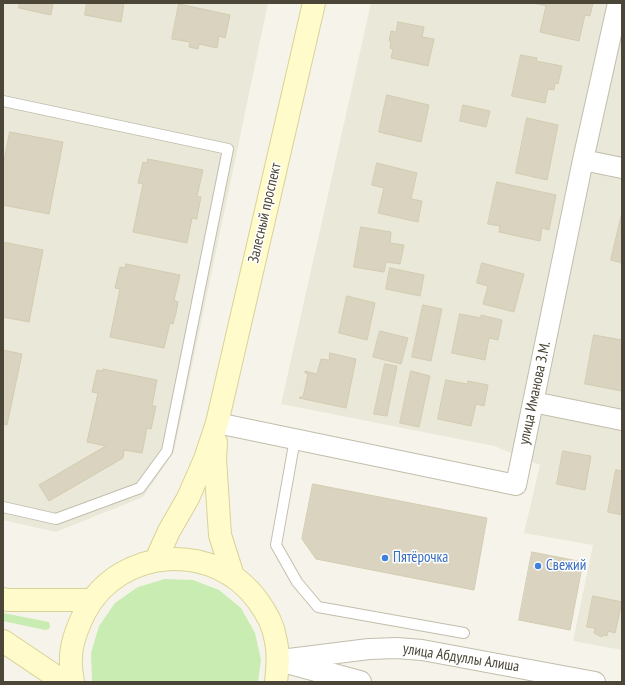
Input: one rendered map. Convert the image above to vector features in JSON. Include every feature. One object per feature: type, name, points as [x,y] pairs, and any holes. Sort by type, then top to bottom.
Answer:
[{"type":"main road","name":"Залесный проспект","points":[[156,560],[169,531],[188,498],[205,459],[217,423],[314,3]]},
{"type":"main road","name":"Залесный проспект","points":[[217,423],[215,459],[220,535],[233,576]]},
{"type":"main road","points":[[73,682],[71,657],[77,627],[92,600],[109,581],[131,568],[156,560],[183,559],[209,564],[233,576],[252,593],[266,613],[275,636],[279,660],[276,682]]},
{"type":"main road","points":[[3,598],[8,600],[92,600]]},
{"type":"main road","points":[[3,641],[64,682]]},
{"type":"street","name":"улица Иманова З.М.","points":[[217,423],[516,485],[583,160],[618,3]]},
{"type":"street","points":[[583,160],[622,168]]},
{"type":"street","points":[[533,402],[622,420]]},
{"type":"street","name":"улица Абдуллы Алиша","points":[[279,660],[369,649],[397,648],[422,650],[595,682]]},
{"type":"street","points":[[279,660],[360,682]]},
{"type":"lane","points":[[3,101],[228,149],[167,451],[140,488],[56,519],[3,507]]},
{"type":"lane","points":[[295,439],[276,545],[298,582],[318,607],[464,633]]},
{"type":"shaded area","points":[[3,3],[268,3],[174,452],[143,497],[56,532],[3,520]]},
{"type":"shaded area","points":[[371,3],[622,3],[622,650],[573,641],[593,545],[524,533],[540,465],[494,446],[281,404]]},
{"type":"green space","points":[[165,579],[193,580],[219,590],[241,608],[255,633],[261,660],[258,682],[92,682],[91,653],[99,626],[115,603],[138,587]]},
{"type":"green space","points":[[3,613],[49,622],[50,627],[49,629],[45,630],[3,621]]},
{"type":"building","points":[[20,3],[53,3],[51,15],[19,8]]},
{"type":"building","points":[[87,3],[124,3],[121,22],[85,15]]},
{"type":"building","points":[[533,3],[593,3],[590,16],[585,15],[579,41],[540,32],[546,6]]},
{"type":"building","points":[[179,4],[230,15],[225,38],[219,36],[217,48],[199,44],[198,49],[189,47],[190,42],[172,39]]},
{"type":"building","points":[[398,22],[424,27],[422,37],[434,39],[428,66],[391,58],[393,49],[390,48],[391,41],[389,41],[391,31],[396,32]]},
{"type":"building","points":[[521,55],[537,58],[536,61],[562,66],[558,84],[555,83],[554,90],[548,89],[545,103],[512,96]]},
{"type":"building","points":[[387,95],[429,105],[421,142],[379,132]]},
{"type":"building","points":[[463,105],[490,111],[486,127],[460,121]]},
{"type":"building","points":[[527,118],[558,125],[547,180],[516,173]]},
{"type":"building","points":[[10,132],[63,142],[49,214],[3,205],[3,166]]},
{"type":"building","points":[[148,159],[203,170],[197,196],[201,197],[197,219],[192,218],[187,243],[133,232],[143,184],[138,183],[143,162],[147,163]]},
{"type":"building","points":[[377,163],[417,173],[411,199],[422,201],[418,222],[378,213],[384,188],[372,185]]},
{"type":"building","points":[[497,182],[556,195],[549,230],[542,228],[540,241],[499,232],[500,226],[488,224]]},
{"type":"building","points":[[622,213],[622,263],[611,260]]},
{"type":"building","points":[[361,227],[391,232],[390,243],[404,245],[400,264],[386,262],[384,272],[354,267]]},
{"type":"building","points":[[3,242],[43,250],[29,322],[3,317]]},
{"type":"building","points":[[482,263],[524,274],[514,312],[483,304],[488,286],[477,283]]},
{"type":"building","points":[[126,264],[180,275],[174,300],[178,302],[176,313],[173,324],[170,323],[164,348],[110,337],[120,289],[115,288],[120,267],[125,268]]},
{"type":"building","points":[[390,268],[424,275],[420,296],[386,289]]},
{"type":"building","points":[[347,296],[375,303],[367,340],[339,333]]},
{"type":"building","points":[[423,305],[442,309],[431,361],[412,357]]},
{"type":"building","points":[[460,314],[481,318],[481,315],[502,320],[498,340],[489,338],[485,360],[452,353]]},
{"type":"building","points":[[380,331],[408,338],[401,364],[373,357]]},
{"type":"building","points":[[594,335],[622,340],[622,391],[585,384]]},
{"type":"building","points":[[3,350],[22,354],[7,425],[3,424]]},
{"type":"building","points":[[330,353],[356,359],[346,408],[299,398],[303,397],[308,374],[305,373],[305,371],[317,374],[321,359],[329,360]]},
{"type":"building","points":[[385,364],[397,366],[387,416],[374,414]]},
{"type":"building","points":[[103,369],[157,380],[152,406],[156,406],[151,429],[147,428],[142,453],[124,450],[123,458],[49,501],[39,485],[106,446],[87,442],[98,393],[92,392],[97,370],[103,371]]},
{"type":"building","points":[[411,371],[430,376],[419,427],[400,423]]},
{"type":"building","points":[[446,380],[467,384],[468,381],[488,385],[484,406],[476,404],[471,426],[438,419]]},
{"type":"building","points":[[563,451],[591,456],[585,490],[557,484]]},
{"type":"building","points":[[616,470],[622,471],[622,515],[608,512]]},
{"type":"building","points":[[313,484],[487,518],[474,590],[316,559],[302,539]]},
{"type":"building","points":[[532,552],[583,562],[570,630],[519,620]]},
{"type":"building","points":[[593,596],[622,602],[615,633],[608,631],[607,636],[603,635],[602,637],[594,633],[595,628],[587,627]]},
{"type":"place","name":"Пятёрочка","points":[[385,558]]},
{"type":"place","name":"Свежий","points":[[538,566]]}]
